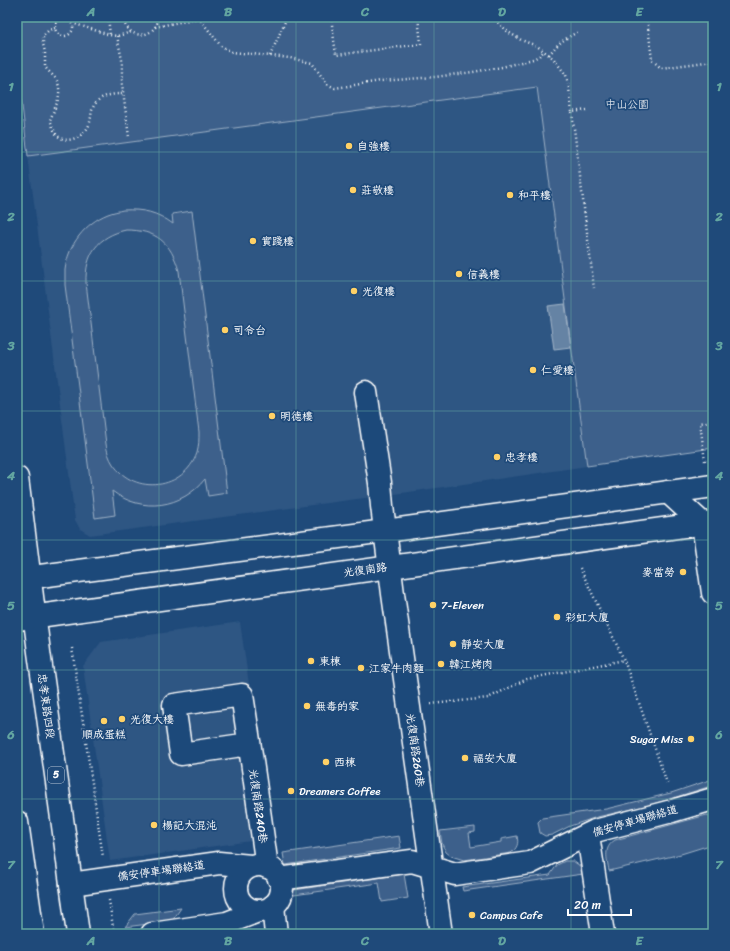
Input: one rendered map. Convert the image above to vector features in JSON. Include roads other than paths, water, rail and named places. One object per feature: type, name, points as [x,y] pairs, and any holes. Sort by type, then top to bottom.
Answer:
[{"type":"main road","name":"光復南路260巷","points":[[366,392],[380,483],[389,567],[441,934]]},
{"type":"main road","name":"忠孝東路四段","points":[[17,478],[26,618],[71,884],[78,934]]},
{"type":"main road","points":[[23,578],[385,531],[713,486]]},
{"type":"main road","points":[[668,492],[708,523],[713,593]]},
{"type":"main road","name":"光復南路","points":[[26,618],[708,523]]},
{"type":"main road","name":"光復南路240巷","points":[[249,744],[266,871]]},
{"type":"main road","name":"僑安停車場聯絡道","points":[[71,884],[218,863],[266,871],[412,861],[455,874],[530,863],[596,832],[713,799]]},
{"type":"main road","points":[[17,822],[22,889],[33,934]]},
{"type":"main road","points":[[588,835],[602,934]]},
{"type":"main road","points":[[152,934],[227,923],[265,909],[278,900],[281,893],[281,885],[266,871],[245,870],[239,876],[236,883],[236,891],[239,899],[250,909],[265,909]]},
{"type":"main road","points":[[265,909],[276,934]]},
{"type":"place","name":"自強樓","points":[[349,146]]},
{"type":"place","name":"莊敬樓","points":[[353,190]]},
{"type":"place","name":"和平樓","points":[[510,195]]},
{"type":"place","name":"實踐樓","points":[[253,241]]},
{"type":"place","name":"信義樓","points":[[459,274]]},
{"type":"place","name":"光復樓","points":[[354,291]]},
{"type":"place","name":"司令台","points":[[225,330]]},
{"type":"place","name":"仁愛樓","points":[[533,370]]},
{"type":"place","name":"明德樓","points":[[272,416]]},
{"type":"place","name":"忠孝樓","points":[[497,457]]},
{"type":"place","name":"麥當勞","points":[[683,572]]},
{"type":"place","name":"7-Eleven","points":[[433,605]]},
{"type":"place","name":"彩虹大廈","points":[[557,617]]},
{"type":"place","name":"靜安大廈","points":[[453,644]]},
{"type":"place","name":"東棟","points":[[311,661]]},
{"type":"place","name":"韓江烤肉","points":[[441,664]]},
{"type":"place","name":"江家牛肉麵","points":[[361,668]]},
{"type":"place","name":"無毒的家","points":[[307,706]]},
{"type":"place","name":"光復大樓","points":[[122,719]]},
{"type":"place","name":"順成蛋糕","points":[[104,721]]},
{"type":"place","name":"Sugar Miss","points":[[691,739]]},
{"type":"place","name":"福安大廈","points":[[465,758]]},
{"type":"place","name":"西棟","points":[[326,762]]},
{"type":"place","name":"Dreamers Coffee","points":[[291,791]]},
{"type":"place","name":"楊記大混沌","points":[[154,825]]},
{"type":"place","name":"Campus Cafe","points":[[472,915]]},
{"type":"park label","name":"中山公園","points":[[627,104]]}]
